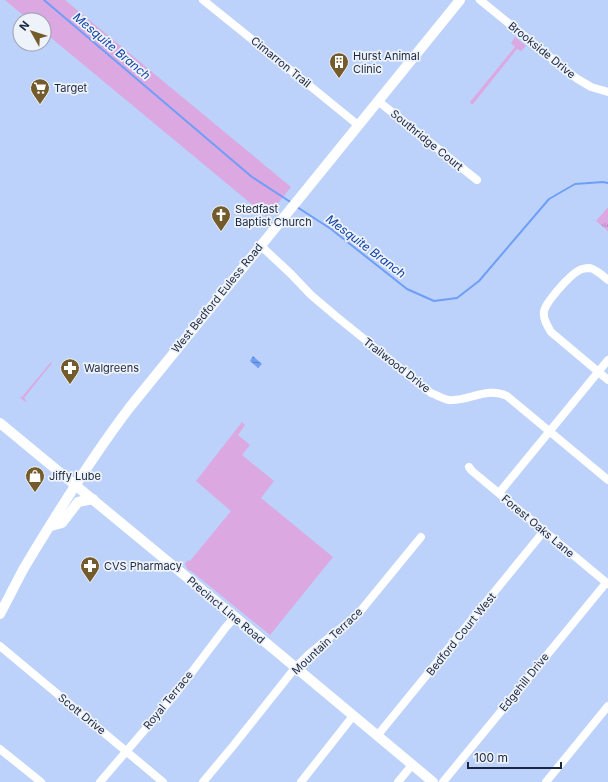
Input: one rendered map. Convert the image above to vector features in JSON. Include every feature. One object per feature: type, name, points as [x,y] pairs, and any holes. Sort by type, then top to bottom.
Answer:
[{"type":"main road","name":"West Bedford Euless Road","points":[[0,614],[24,569],[75,484],[108,436],[260,245],[460,0]]},
{"type":"main road","name":"Precinct Line Road","points":[[0,423],[236,617],[295,668],[433,782]]},
{"type":"main road","points":[[50,526],[62,523],[78,502],[93,499]]},
{"type":"street","name":"Cimarron Trail","points":[[203,0],[358,125]]},
{"type":"street","name":"Brookside Drive","points":[[480,0],[576,78],[591,87],[608,92]]},
{"type":"street","name":"Southridge Court","points":[[378,101],[477,180]]},
{"type":"street","name":"Trailwood Drive","points":[[260,245],[316,300],[431,393],[450,400],[493,392],[501,393],[507,396],[608,480]]},
{"type":"street","points":[[608,280],[596,270],[588,268],[579,270],[559,289],[548,303],[544,311],[545,322],[551,332],[608,380]]},
{"type":"street","points":[[499,493],[608,360]]},
{"type":"street","name":"Forest Oaks Lane","points":[[469,467],[607,583]]},
{"type":"street","name":"Bedford Court West","points":[[377,736],[544,531]]},
{"type":"street","name":"Mountain Terrace","points":[[203,782],[295,668],[309,654],[358,614],[421,537]]},
{"type":"street","name":"Edgehill Drive","points":[[443,782],[607,583]]},
{"type":"street","name":"Royal Terrace","points":[[100,782],[173,697],[226,627],[236,617]]},
{"type":"street","name":"Scott Drive","points":[[0,646],[163,782]]},
{"type":"street","points":[[546,782],[608,706]]},
{"type":"street","points":[[301,782],[354,716]]},
{"type":"street","points":[[0,749],[41,782]]},
{"type":"street","points":[[398,782],[412,764]]},
{"type":"green space","points":[[5,0],[65,0],[291,187],[267,217],[52,39],[52,12],[19,12]]},
{"type":"green space","points":[[515,37],[526,46],[521,51],[517,49],[473,104],[471,104],[470,102],[515,47],[511,43]]},
{"type":"green space","points":[[608,207],[608,231],[596,221]]},
{"type":"green space","points":[[51,362],[52,363],[24,398],[27,402],[24,401],[19,396],[22,397]]},
{"type":"green space","points":[[242,422],[245,425],[238,435],[250,445],[242,455],[274,481],[261,498],[333,557],[270,635],[188,570],[185,564],[188,560],[190,561],[231,511],[196,481]]},
{"type":"water","points":[[253,356],[262,364],[258,368],[250,361]]},
{"type":"waterway","name":"Mesquite Branch","points":[[44,0],[252,177],[292,203]]},
{"type":"waterway","name":"Mesquite Branch","points":[[297,207],[331,229],[407,289],[434,301],[457,298],[479,281],[549,199],[575,184],[608,183]]},
{"type":"place","name":"Hurst Animal Clinic","points":[[339,79]]},
{"type":"place","name":"Target","points":[[40,105]]},
{"type":"place","name":"Stedfast Baptist Church","points":[[221,232]]},
{"type":"place","name":"Walgreens","points":[[70,385]]},
{"type":"place","name":"Jiffy Lube","points":[[35,493]]},
{"type":"place","name":"CVS Pharmacy","points":[[90,583]]}]
